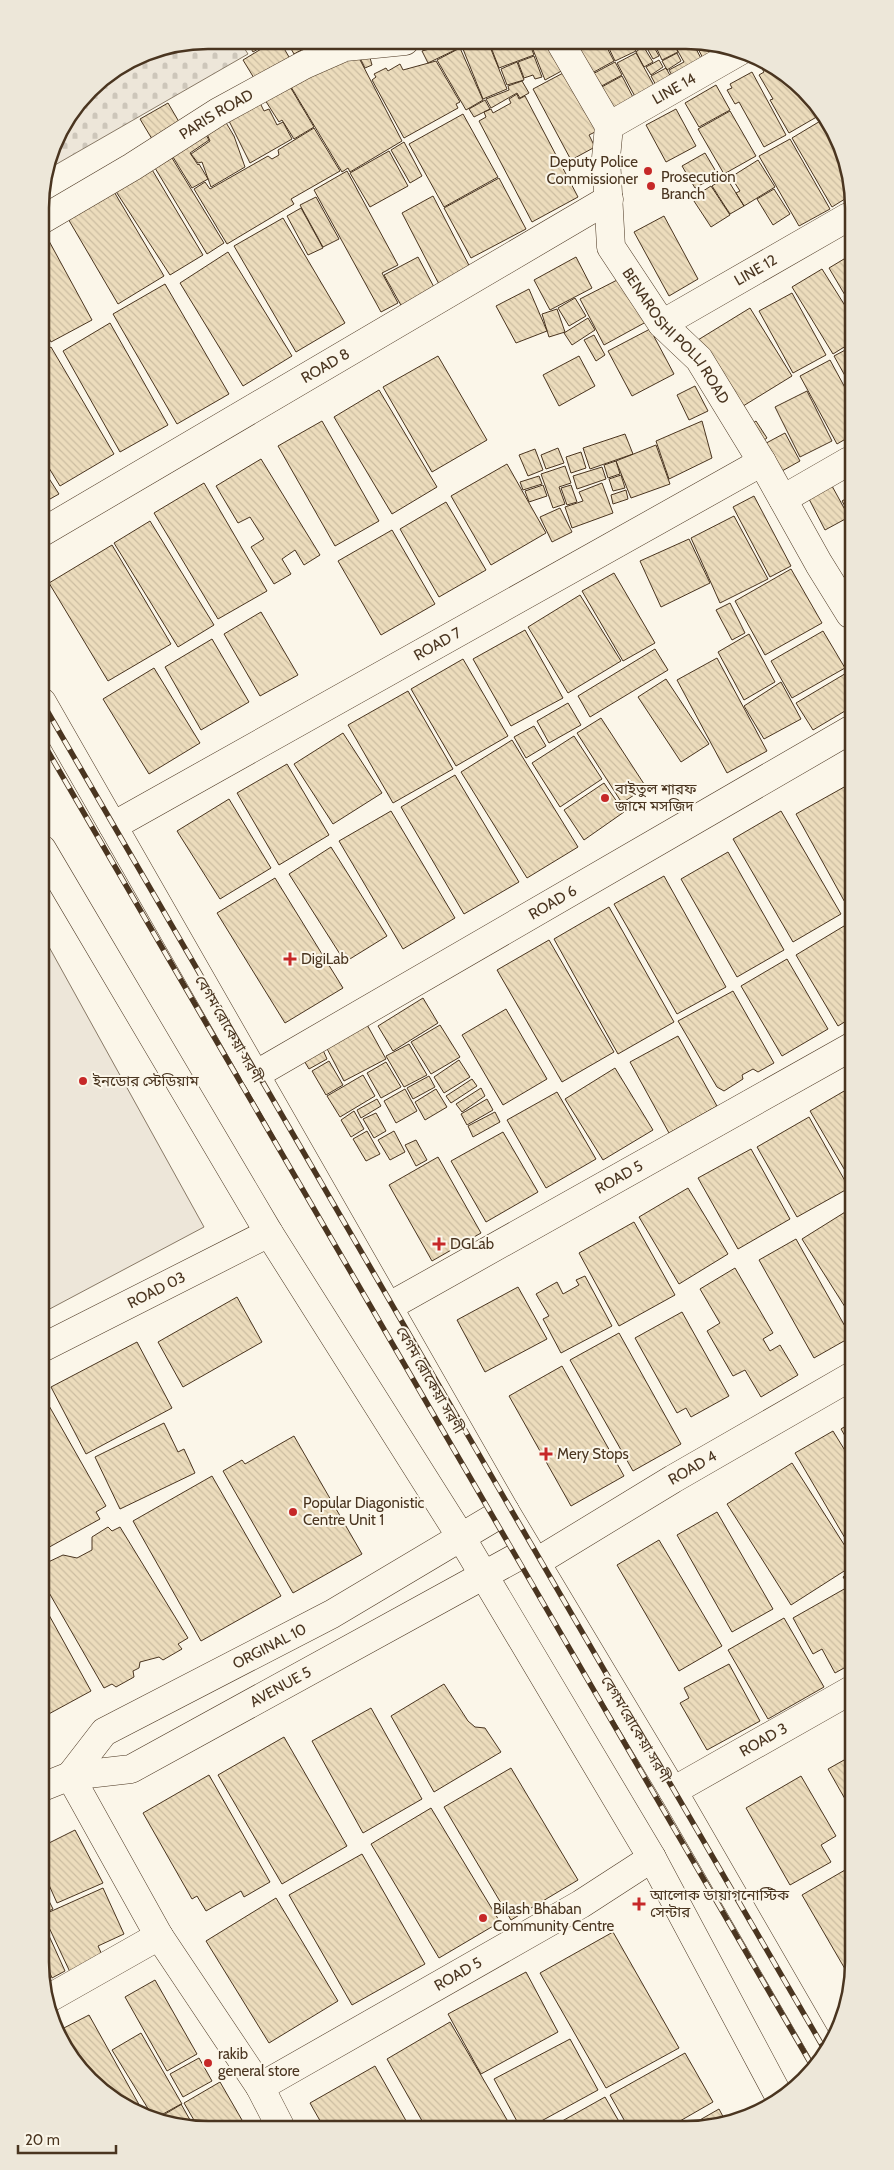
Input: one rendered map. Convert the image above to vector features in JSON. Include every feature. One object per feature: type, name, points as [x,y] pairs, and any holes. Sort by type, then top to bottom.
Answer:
[{"type":"street","name":"PARIS ROAD","points":[[49,216],[132,167],[218,112],[304,65],[340,49]]},
{"type":"street","points":[[564,49],[609,126]]},
{"type":"street","name":"LINE 14","points":[[609,126],[731,55]]},
{"type":"street","name":"BENAROSHI POLLI ROAD","points":[[609,126],[606,158],[611,247],[662,324],[699,359],[762,462],[819,564],[845,606]]},
{"type":"street","name":"ROAD 8","points":[[49,528],[609,200]]},
{"type":"street","name":"LINE 12","points":[[662,324],[845,219]]},
{"type":"street","name":"ROAD 7","points":[[113,826],[762,462]]},
{"type":"street","points":[[783,499],[845,463]]},
{"type":"street","name":"বেগম রোকেয়া সরণী","points":[[49,714],[505,1511],[824,2041]]},
{"type":"street","name":"ROAD 6","points":[[256,1075],[845,733]]},
{"type":"street","points":[[49,861],[269,1233],[461,1537],[652,1858],[777,2092]]},
{"type":"street","name":"ROAD 5","points":[[388,1307],[845,1050]]},
{"type":"street","name":"ROAD 03","points":[[49,1344],[269,1233]]},
{"type":"street","name":"ROAD 4","points":[[484,1575],[532,1557],[845,1380]]},
{"type":"street","name":"ORGINAL 10","points":[[70,1776],[104,1732],[332,1614],[505,1511]]},
{"type":"street","name":"AVENUE 5","points":[[49,1784],[70,1776],[131,1770],[484,1575]]},
{"type":"street","name":"ROAD 3","points":[[673,1791],[845,1694]]},
{"type":"street","points":[[70,1776],[159,1936],[260,2087],[277,2121]]},
{"type":"street","name":"ROAD 5","points":[[260,2087],[581,1904],[652,1858]]},
{"type":"street","points":[[53,1996],[159,1936]]},
{"type":"green space","points":[[198,49],[245,49],[248,54],[55,165],[65,138],[88,103],[103,88],[138,65],[167,54]]},
{"type":"green space","name":"ইনডোর স্টেডিয়াম","points":[[49,947],[204,1227],[49,1309]]},
{"type":"building","points":[[261,49],[284,49],[292,62],[257,83],[243,60]]},
{"type":"building","points":[[291,49],[303,49],[294,54]]},
{"type":"building","points":[[368,49],[372,65],[365,68],[358,54]]},
{"type":"building","points":[[429,49],[455,50],[428,63],[422,51]]},
{"type":"building","points":[[460,49],[483,100],[466,110],[437,60]]},
{"type":"building","points":[[463,49],[491,49],[507,89],[483,99]]},
{"type":"building","points":[[492,49],[532,49],[534,55],[499,68]]},
{"type":"building","points":[[533,49],[560,49],[567,68],[545,80]]},
{"type":"building","points":[[573,49],[608,49],[614,61],[583,78],[569,51]]},
{"type":"building","points":[[609,49],[635,49],[636,51],[615,61]]},
{"type":"building","points":[[640,49],[645,49],[653,62],[644,67],[636,52]]},
{"type":"building","points":[[655,49],[659,56],[653,59],[648,50]]},
{"type":"building","points":[[657,49],[676,49],[678,52],[662,60]]},
{"type":"building","points":[[677,49],[696,49],[705,66],[675,81],[669,70],[684,62]]},
{"type":"building","points":[[698,50],[724,53],[725,55],[706,64]]},
{"type":"building","points":[[636,53],[658,93],[639,104],[617,63]]},
{"type":"building","points":[[677,53],[681,61],[667,70],[662,61]]},
{"type":"building","points":[[358,56],[402,141],[350,172],[348,168],[342,172],[291,87],[330,60]]},
{"type":"building","points":[[534,56],[542,77],[535,79],[533,75],[524,78],[518,62]]},
{"type":"building","points":[[659,60],[663,67],[651,75],[646,67]]},
{"type":"building","points":[[436,61],[460,102],[456,104],[458,108],[404,138],[372,80],[376,77],[374,74],[386,68],[388,71],[400,64],[403,70]]},
{"type":"building","points":[[517,62],[524,80],[507,85],[501,69]]},
{"type":"building","points":[[615,62],[622,75],[596,89],[589,76]]},
{"type":"building","points":[[666,68],[674,83],[659,91],[651,76]]},
{"type":"building","points":[[762,68],[799,95],[816,117],[789,133],[770,100],[773,99],[759,75],[764,72]]},
{"type":"building","points":[[565,72],[597,131],[589,135],[595,147],[571,160],[533,89]]},
{"type":"building","points":[[752,72],[786,135],[764,147],[739,102],[735,104],[727,90],[732,88],[730,84]]},
{"type":"building","points":[[622,76],[636,103],[612,116],[598,89]]},
{"type":"building","points":[[522,81],[529,93],[520,98],[517,93],[491,108],[486,99],[509,90],[508,86]]},
{"type":"building","points":[[289,85],[314,127],[294,139],[282,120],[279,122],[265,100]]},
{"type":"building","points":[[716,85],[730,110],[699,127],[685,103]]},
{"type":"building","points":[[517,94],[519,99],[525,96],[578,197],[532,222],[479,121],[486,117],[484,112],[491,109],[493,113],[511,103],[509,99]]},
{"type":"building","points":[[485,100],[490,109],[474,117],[469,109]]},
{"type":"building","points":[[259,101],[264,111],[269,109],[277,125],[283,122],[292,139],[250,163],[227,117]]},
{"type":"building","points":[[168,103],[182,127],[155,144],[140,119]]},
{"type":"building","points":[[676,109],[696,146],[666,162],[646,125]]},
{"type":"building","points":[[730,111],[756,156],[724,174],[698,129]]},
{"type":"building","points":[[463,114],[498,177],[444,207],[409,144]]},
{"type":"building","points":[[225,121],[234,136],[245,167],[211,187],[202,162],[198,163],[191,154],[210,141],[205,129]]},
{"type":"building","points":[[819,122],[833,147],[840,167],[845,199],[832,207],[792,138]]},
{"type":"building","points":[[314,128],[340,171],[291,199],[294,204],[227,244],[194,189],[205,182],[210,189],[268,156],[272,159],[279,155],[278,150]]},
{"type":"building","points":[[203,130],[209,140],[190,153],[208,179],[192,188],[168,149]]},
{"type":"building","points":[[790,139],[830,209],[799,226],[759,156]]},
{"type":"building","points":[[404,142],[422,176],[410,183],[391,150]]},
{"type":"building","points":[[389,151],[408,186],[370,207],[350,173]]},
{"type":"building","points":[[705,153],[718,175],[695,188],[682,166]]},
{"type":"building","points":[[172,158],[224,243],[207,254],[155,168]]},
{"type":"building","points":[[758,160],[775,187],[744,206],[736,193],[740,191],[731,177]]},
{"type":"building","points":[[151,168],[203,255],[170,275],[115,190]]},
{"type":"building","points":[[347,171],[398,265],[382,273],[398,303],[381,312],[314,190]]},
{"type":"building","points":[[726,177],[744,206],[730,214],[712,186]]},
{"type":"building","points":[[499,178],[526,229],[471,258],[444,208]]},
{"type":"building","points":[[711,186],[730,215],[711,227],[692,198]]},
{"type":"building","points":[[774,189],[790,214],[773,225],[757,199]]},
{"type":"building","points":[[113,190],[164,276],[118,304],[67,217]]},
{"type":"building","points":[[433,196],[472,271],[441,288],[402,213]]},
{"type":"building","points":[[316,197],[339,239],[323,247],[300,205]]},
{"type":"building","points":[[301,208],[323,248],[308,255],[287,216]]},
{"type":"building","points":[[664,216],[698,279],[669,296],[634,232]]},
{"type":"building","points":[[283,218],[345,323],[296,352],[234,246]]},
{"type":"building","points":[[49,241],[92,320],[51,342],[49,338]]},
{"type":"building","points":[[228,252],[292,356],[243,386],[180,283]]},
{"type":"building","points":[[418,257],[435,289],[402,307],[384,275]]},
{"type":"building","points":[[576,257],[592,288],[550,310],[534,280]]},
{"type":"building","points":[[845,258],[845,295],[829,268]]},
{"type":"building","points":[[822,269],[845,306],[845,346],[833,354],[792,287]]},
{"type":"building","points":[[623,277],[646,322],[604,345],[580,299]]},
{"type":"building","points":[[165,284],[229,394],[177,424],[113,314]]},
{"type":"building","points":[[529,289],[547,331],[516,343],[496,306]]},
{"type":"building","points":[[792,293],[826,355],[793,373],[759,311]]},
{"type":"building","points":[[575,298],[586,316],[569,326],[558,308]]},
{"type":"building","points":[[750,308],[792,376],[735,411],[693,343]]},
{"type":"building","points":[[557,309],[565,332],[549,337],[542,314]]},
{"type":"building","points":[[588,318],[595,330],[572,345],[564,333]]},
{"type":"building","points":[[110,323],[168,425],[120,452],[63,351]]},
{"type":"building","points":[[650,329],[674,374],[632,396],[608,351]]},
{"type":"building","points":[[594,335],[605,355],[596,361],[584,340]]},
{"type":"building","points":[[51,347],[114,454],[60,486],[49,468],[49,348]]},
{"type":"building","points":[[845,350],[845,376],[834,356]]},
{"type":"building","points":[[438,356],[487,440],[432,472],[383,387]]},
{"type":"building","points":[[579,356],[595,386],[559,406],[543,375]]},
{"type":"building","points":[[830,360],[845,388],[845,439],[837,444],[800,376]]},
{"type":"building","points":[[695,386],[708,411],[689,420],[677,395]]},
{"type":"building","points":[[379,390],[437,487],[392,514],[334,417]]},
{"type":"building","points":[[807,391],[832,441],[800,457],[775,407]]},
{"type":"building","points":[[322,421],[379,521],[335,546],[278,446]]},
{"type":"building","points":[[702,421],[712,458],[669,479],[656,441]]},
{"type":"building","points":[[756,421],[767,438],[755,446],[744,429]]},
{"type":"building","points":[[785,433],[800,461],[773,476],[757,448]]},
{"type":"building","points":[[625,434],[633,454],[590,469],[583,448]]},
{"type":"building","points":[[656,445],[670,484],[631,498],[616,461]]},
{"type":"building","points":[[558,448],[564,463],[546,469],[541,455]]},
{"type":"building","points":[[535,449],[543,470],[528,476],[519,455]]},
{"type":"building","points":[[581,452],[586,468],[571,473],[566,457]]},
{"type":"building","points":[[261,459],[320,555],[304,565],[295,550],[282,559],[291,574],[274,584],[251,547],[264,539],[250,517],[238,523],[216,486]]},
{"type":"building","points":[[616,461],[620,474],[608,478],[604,465]]},
{"type":"building","points":[[507,464],[546,533],[491,565],[451,496]]},
{"type":"building","points":[[565,466],[571,483],[559,487],[565,504],[553,508],[541,474]]},
{"type":"building","points":[[602,467],[606,479],[577,489],[573,476]]},
{"type":"building","points":[[621,475],[625,488],[613,491],[609,479]]},
{"type":"building","points":[[539,476],[542,484],[523,490],[520,482]]},
{"type":"building","points":[[49,478],[59,494],[49,500]]},
{"type":"building","points":[[204,483],[267,591],[218,619],[154,513]]},
{"type":"building","points":[[602,483],[613,513],[572,528],[565,507],[583,501],[579,492]]},
{"type":"building","points":[[543,485],[547,496],[529,502],[525,491]]},
{"type":"building","points":[[571,485],[577,502],[567,505],[561,488]]},
{"type":"building","points":[[832,486],[845,510],[845,519],[825,530],[809,499]]},
{"type":"building","points":[[626,490],[628,499],[613,504],[611,495]]},
{"type":"building","points":[[754,496],[791,566],[770,577],[733,507]]},
{"type":"building","points":[[446,502],[486,570],[439,597],[400,529]]},
{"type":"building","points":[[560,508],[572,532],[552,542],[540,517]]},
{"type":"building","points":[[734,516],[768,579],[720,603],[691,538]]},
{"type":"building","points":[[150,521],[214,625],[178,647],[114,543]]},
{"type":"building","points":[[392,530],[435,604],[381,635],[338,561]]},
{"type":"building","points":[[689,539],[710,583],[661,607],[640,561]]},
{"type":"building","points":[[112,545],[171,644],[108,681],[49,583]]},
{"type":"building","points":[[791,569],[822,623],[765,655],[735,601]]},
{"type":"building","points":[[614,573],[655,643],[623,661],[582,591]]},
{"type":"building","points":[[580,595],[621,661],[568,693],[528,627]]},
{"type":"building","points":[[730,603],[745,633],[732,640],[716,610]]},
{"type":"building","points":[[261,612],[298,675],[260,696],[224,634]]},
{"type":"building","points":[[525,630],[563,698],[511,726],[473,659]]},
{"type":"building","points":[[823,631],[845,668],[792,698],[771,661]]},
{"type":"building","points":[[749,634],[775,682],[744,700],[718,652]]},
{"type":"building","points":[[212,639],[249,702],[201,730],[165,667]]},
{"type":"building","points":[[655,649],[668,670],[590,717],[578,696]]},
{"type":"building","points":[[717,658],[767,751],[727,773],[677,680]]},
{"type":"building","points":[[463,659],[508,736],[456,766],[411,689]]},
{"type":"building","points":[[154,668],[200,743],[149,774],[103,699]]},
{"type":"building","points":[[845,674],[845,711],[813,730],[796,703]]},
{"type":"building","points":[[666,679],[709,744],[681,762],[638,697]]},
{"type":"building","points":[[781,682],[801,719],[764,739],[744,706]]},
{"type":"building","points":[[408,691],[453,769],[393,803],[348,725]]},
{"type":"building","points":[[568,703],[581,725],[549,743],[537,721]]},
{"type":"building","points":[[601,718],[646,787],[622,803],[577,733]]},
{"type":"building","points":[[534,726],[546,746],[526,758],[514,737]]},
{"type":"building","points":[[343,733],[382,793],[333,824],[294,764]]},
{"type":"building","points":[[574,736],[602,779],[560,807],[532,763]]},
{"type":"building","points":[[512,740],[578,847],[527,878],[461,772]]},
{"type":"building","points":[[287,764],[329,835],[279,865],[237,793]]},
{"type":"building","points":[[455,775],[519,882],[464,914],[401,807]]},
{"type":"building","points":[[604,783],[624,812],[584,840],[564,810]]},
{"type":"building","points":[[845,787],[845,902],[796,814]]},
{"type":"building","points":[[229,799],[271,868],[220,899],[177,831]]},
{"type":"building","points":[[391,811],[455,918],[403,949],[339,841]]},
{"type":"building","points":[[781,811],[841,914],[793,942],[733,839]]},
{"type":"building","points":[[331,847],[387,936],[345,962],[289,874]]},
{"type":"building","points":[[728,852],[784,950],[737,977],[681,879]]},
{"type":"building","points":[[664,876],[726,987],[677,1014],[614,904]]},
{"type":"building","points":[[275,878],[343,988],[285,1023],[217,913]]},
{"type":"building","points":[[609,907],[674,1022],[618,1054],[554,939]]},
{"type":"building","points":[[844,926],[845,1022],[838,1026],[796,955]]},
{"type":"building","points":[[549,940],[614,1052],[562,1082],[497,970]]},
{"type":"building","points":[[787,959],[828,1029],[782,1056],[741,986]]},
{"type":"building","points":[[733,991],[774,1063],[758,1072],[753,1069],[742,1075],[743,1079],[724,1091],[717,1087],[678,1021]]},
{"type":"building","points":[[423,998],[438,1023],[393,1051],[378,1026]]},
{"type":"building","points":[[506,1009],[547,1079],[503,1105],[462,1035]]},
{"type":"building","points":[[365,1021],[386,1059],[344,1081],[324,1043]]},
{"type":"building","points":[[440,1025],[460,1057],[431,1074],[411,1042]]},
{"type":"building","points":[[678,1036],[717,1106],[669,1133],[630,1062]]},
{"type":"building","points":[[409,1044],[427,1075],[404,1087],[386,1056]]},
{"type":"building","points":[[322,1048],[327,1059],[309,1069],[303,1059]]},
{"type":"building","points":[[459,1060],[470,1077],[444,1093],[434,1077]]},
{"type":"building","points":[[329,1061],[343,1085],[326,1095],[312,1071]]},
{"type":"building","points":[[386,1062],[401,1087],[381,1098],[367,1073]]},
{"type":"building","points":[[615,1068],[653,1130],[603,1160],[565,1099]]},
{"type":"building","points":[[363,1075],[375,1096],[340,1117],[327,1096]]},
{"type":"building","points":[[429,1076],[435,1087],[413,1099],[407,1088]]},
{"type":"building","points":[[472,1079],[477,1086],[451,1103],[446,1096]]},
{"type":"building","points":[[481,1088],[485,1096],[462,1112],[456,1104]]},
{"type":"building","points":[[405,1089],[417,1111],[396,1123],[384,1101]]},
{"type":"building","points":[[436,1089],[447,1107],[425,1120],[415,1102]]},
{"type":"building","points":[[845,1091],[845,1170],[810,1111]]},
{"type":"building","points":[[557,1092],[596,1159],[546,1188],[507,1120]]},
{"type":"building","points":[[377,1099],[381,1106],[361,1118],[357,1110]]},
{"type":"building","points":[[487,1099],[493,1110],[467,1125],[461,1114]]},
{"type":"building","points":[[354,1111],[364,1129],[351,1137],[341,1120]]},
{"type":"building","points":[[495,1112],[500,1122],[473,1137],[468,1126]]},
{"type":"building","points":[[376,1113],[386,1131],[374,1138],[363,1119]]},
{"type":"building","points":[[809,1117],[845,1181],[845,1190],[797,1217],[757,1147]]},
{"type":"building","points":[[367,1131],[380,1154],[366,1161],[353,1139]]},
{"type":"building","points":[[394,1131],[405,1152],[390,1160],[378,1140]]},
{"type":"building","points":[[503,1132],[538,1192],[486,1222],[451,1161]]},
{"type":"building","points":[[416,1140],[427,1160],[416,1166],[405,1145]]},
{"type":"building","points":[[751,1149],[790,1219],[738,1249],[698,1178]]},
{"type":"building","points":[[438,1157],[481,1233],[432,1261],[389,1185]]},
{"type":"building","points":[[688,1188],[728,1254],[679,1284],[639,1217]]},
{"type":"building","points":[[845,1212],[845,1307],[802,1239]]},
{"type":"building","points":[[634,1222],[675,1295],[619,1326],[579,1253]]},
{"type":"building","points":[[796,1239],[845,1326],[845,1340],[814,1358],[759,1260]]},
{"type":"building","points":[[735,1268],[773,1333],[763,1339],[770,1351],[780,1345],[798,1375],[761,1397],[745,1370],[733,1376],[707,1331],[720,1323],[700,1289]]},
{"type":"building","points":[[585,1276],[612,1326],[561,1353],[543,1319],[549,1316],[536,1294],[557,1282],[563,1294],[579,1285],[576,1280]]},
{"type":"building","points":[[518,1287],[547,1339],[485,1372],[457,1320]]},
{"type":"building","points":[[237,1297],[262,1342],[183,1387],[158,1342]]},
{"type":"building","points":[[682,1312],[729,1396],[691,1417],[686,1408],[677,1413],[635,1338]]},
{"type":"building","points":[[619,1333],[681,1444],[633,1471],[570,1360]]},
{"type":"building","points":[[137,1342],[172,1408],[86,1454],[51,1387]]},
{"type":"building","points":[[562,1366],[624,1476],[571,1506],[509,1396]]},
{"type":"building","points":[[49,1406],[106,1506],[96,1512],[100,1519],[49,1547]]},
{"type":"building","points":[[164,1423],[178,1452],[184,1449],[195,1473],[120,1509],[95,1457]]},
{"type":"building","points":[[845,1426],[845,1436],[841,1429]]},
{"type":"building","points":[[833,1431],[845,1451],[845,1538],[795,1453]]},
{"type":"building","name":"Popular Diagonistic Centre Unit 1","points":[[294,1436],[362,1554],[293,1593],[223,1471],[242,1460],[245,1464]]},
{"type":"building","points":[[792,1463],[845,1546],[845,1570],[791,1605],[727,1504]]},
{"type":"building","points":[[212,1476],[281,1596],[201,1641],[133,1521]]},
{"type":"building","points":[[717,1512],[773,1609],[732,1632],[677,1535]]},
{"type":"building","points":[[108,1527],[112,1531],[120,1527],[188,1638],[178,1644],[182,1649],[163,1660],[159,1657],[140,1662],[139,1668],[133,1671],[134,1677],[116,1687],[112,1684],[104,1688],[49,1593],[49,1562],[63,1555],[77,1558],[92,1550],[92,1537]]},
{"type":"building","points":[[659,1540],[722,1646],[679,1671],[617,1565]]},
{"type":"building","points":[[845,1589],[845,1667],[835,1673],[822,1649],[813,1654],[793,1618]]},
{"type":"building","points":[[49,1615],[91,1691],[49,1714]]},
{"type":"building","points":[[784,1618],[824,1687],[768,1719],[728,1650]]},
{"type":"building","points":[[729,1664],[760,1721],[707,1750],[680,1703],[689,1698],[684,1688]]},
{"type":"building","points":[[444,1684],[468,1721],[475,1727],[485,1728],[501,1752],[434,1792],[391,1716]]},
{"type":"building","points":[[371,1708],[422,1799],[363,1833],[312,1741]]},
{"type":"building","points":[[284,1737],[347,1846],[282,1884],[218,1775]]},
{"type":"building","points":[[845,1759],[845,1799],[828,1769]]},
{"type":"building","points":[[511,1768],[578,1880],[511,1920],[444,1807]]},
{"type":"building","points":[[209,1775],[270,1882],[244,1897],[241,1891],[206,1911],[197,1896],[192,1899],[143,1813]]},
{"type":"building","points":[[801,1776],[836,1836],[821,1845],[831,1862],[790,1885],[746,1808]]},
{"type":"building","points":[[431,1808],[500,1922],[439,1958],[371,1844]]},
{"type":"building","points":[[75,1830],[103,1883],[57,1903],[49,1885],[49,1843]]},
{"type":"building","points":[[362,1854],[425,1964],[352,2005],[289,1895]]},
{"type":"building","points":[[845,1870],[845,1969],[802,1895]]},
{"type":"building","points":[[103,1888],[124,1934],[98,1946],[103,1957],[70,1972],[49,1927],[49,1912]]},
{"type":"building","points":[[276,1898],[338,2001],[269,2043],[206,1941]]},
{"type":"building","points":[[49,1901],[53,1909],[49,1911]]},
{"type":"building","points":[[613,1932],[679,2048],[606,2088],[540,1973]]},
{"type":"building","points":[[49,1936],[65,1971],[52,1978],[49,1972]]},
{"type":"building","points":[[526,1972],[558,2032],[481,2074],[448,2014]]},
{"type":"building","points":[[155,1980],[197,2054],[167,2071],[125,1997]]},
{"type":"building","points":[[89,2015],[140,2106],[95,2075],[70,2042],[63,2028]]},
{"type":"building","points":[[450,2022],[508,2121],[422,2121],[387,2059]]},
{"type":"building","points":[[141,2033],[182,2104],[164,2115],[149,2109],[112,2050]]},
{"type":"building","points":[[570,2039],[598,2090],[541,2121],[517,2121],[494,2079]]},
{"type":"building","points":[[685,2053],[713,2102],[680,2121],[625,2121],[610,2095]]},
{"type":"building","points":[[199,2058],[212,2081],[183,2097],[170,2074]]},
{"type":"building","points":[[375,2066],[406,2121],[320,2121],[310,2103]]},
{"type":"building","points":[[220,2082],[243,2121],[194,2120],[184,2103]]},
{"type":"building","points":[[605,2097],[619,2121],[562,2121]]},
{"type":"building","points":[[181,2104],[190,2120],[177,2118],[162,2114]]},
{"type":"building","points":[[719,2109],[723,2117],[707,2120],[699,2120]]},
{"type":"railway","points":[[49,714],[822,2045]]},
{"type":"railway","points":[[49,753],[810,2062]]},
{"type":"place","name":"Deputy Police Commissioner","points":[[648,171]]},
{"type":"place","name":"Prosecution Branch","points":[[651,186]]},
{"type":"place","name":"বাইতুল শারফ জামে মসজিদ","points":[[605,798]]},
{"type":"place","name":"DigiLab","points":[[290,959]]},
{"type":"place","name":"ইনডোর স্টেডিয়াম","points":[[83,1081]]},
{"type":"place","name":"DGLab","points":[[439,1244]]},
{"type":"place","name":"Mery Stops","points":[[546,1454]]},
{"type":"place","name":"Popular Diagonistic Centre Unit 1","points":[[293,1512]]},
{"type":"place","name":"আলোক ডায়াগনোস্টিক সেন্টার","points":[[639,1904]]},
{"type":"place","name":"Bilash Bhaban Community Centre","points":[[483,1918]]},
{"type":"place","name":"rakib general store","points":[[208,2063]]}]
